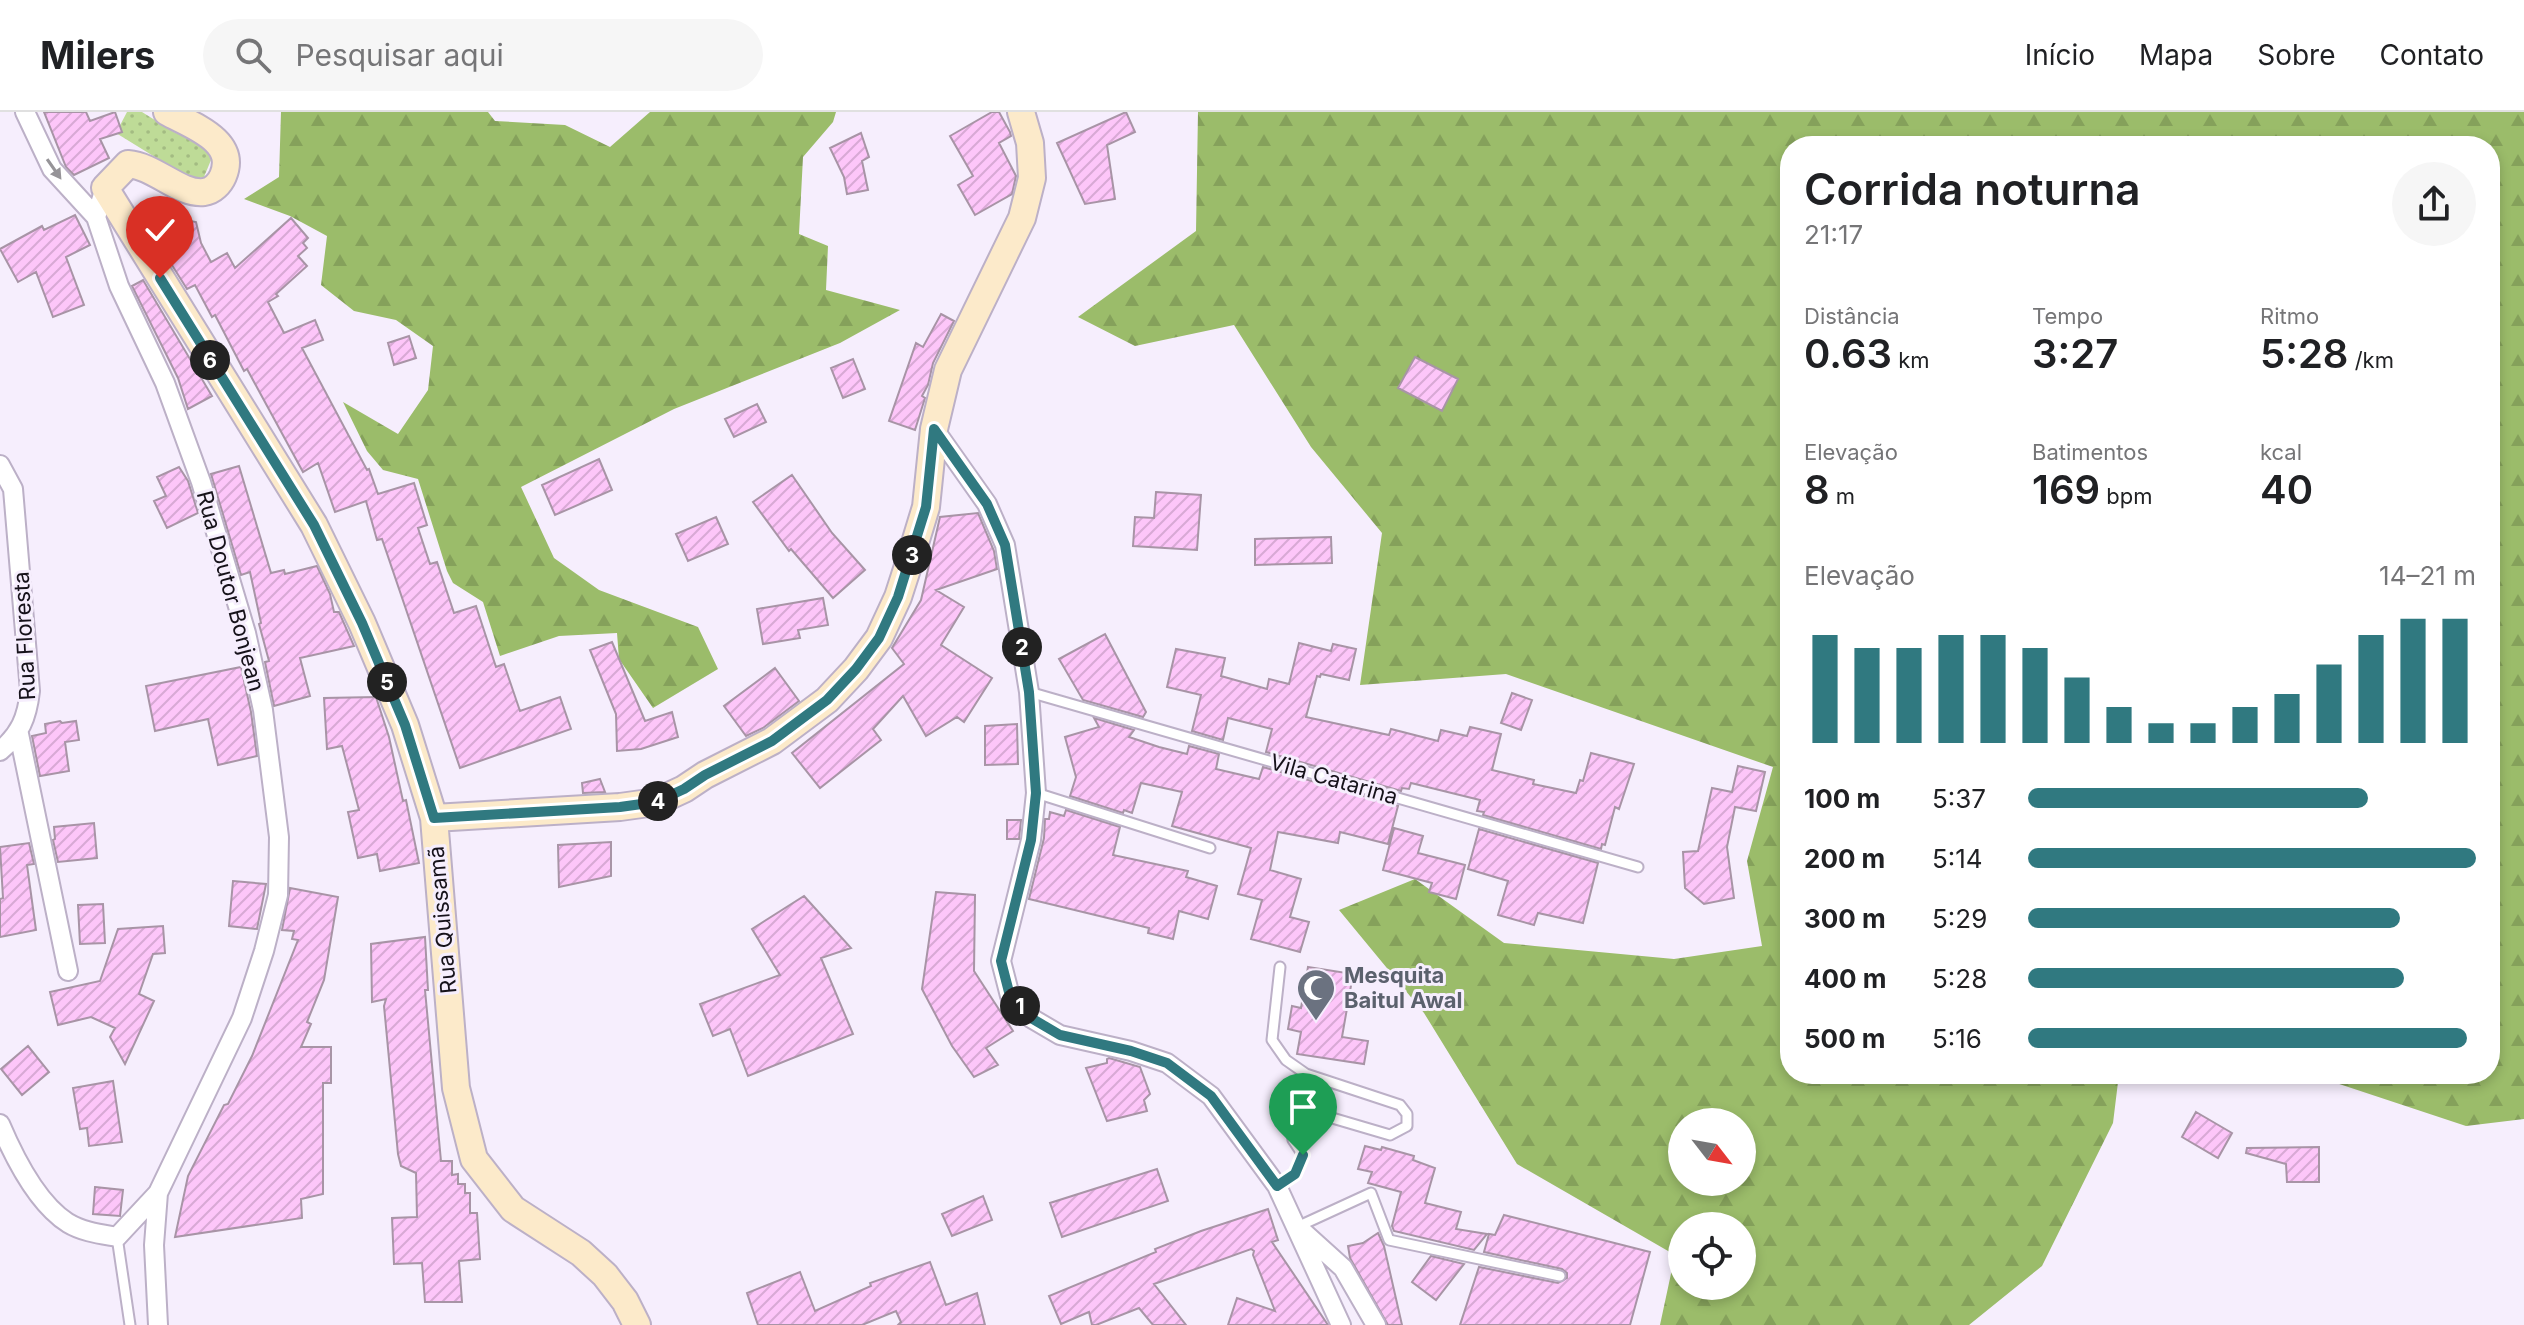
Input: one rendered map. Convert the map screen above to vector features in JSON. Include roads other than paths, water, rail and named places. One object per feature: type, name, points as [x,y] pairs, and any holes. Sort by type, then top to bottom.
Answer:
[{"type":"street","points":[[25,112],[52,169],[96,217]]},
{"type":"street","points":[[96,217],[105,188],[128,164],[143,165],[193,190],[204,192],[221,181],[225,154],[216,141],[208,133],[167,112]]},
{"type":"street","points":[[434,818],[656,802],[772,741],[827,700],[856,669],[879,638],[898,597],[926,507],[934,429],[948,370],[1022,218],[1032,178],[1030,143],[1021,112]]},
{"type":"street","name":"Rua Quissamã","points":[[105,188],[314,525],[362,623],[405,725],[434,818],[456,1088],[474,1159],[513,1209],[581,1253],[605,1275],[625,1301],[637,1325]]},
{"type":"street","name":"Rua Doutor Bonjean","points":[[96,217],[119,286],[165,383],[201,482],[246,633],[263,710],[279,837],[278,895],[242,1018],[158,1193],[154,1245],[158,1325]]},
{"type":"street","points":[[934,429],[987,504],[1005,545],[1029,692],[1036,793],[1031,840],[1001,961],[1010,996],[1031,1018],[1060,1035],[1131,1051],[1167,1063],[1211,1096],[1277,1186],[1341,1325]]},
{"type":"street","name":"Rua Floresta","points":[[0,465],[13,489],[30,691],[27,715],[19,734],[0,751]]},
{"type":"street","points":[[19,734],[68,971]]},
{"type":"street","points":[[0,1124],[19,1166],[50,1208],[68,1223],[89,1232],[117,1237],[158,1193]]},
{"type":"street","points":[[1297,1227],[1343,1268],[1376,1325]]},
{"type":"lane","name":"Vila Catarina","points":[[1029,692],[1638,867]]},
{"type":"lane","points":[[1036,793],[1210,848]]},
{"type":"lane","points":[[1277,1186],[1295,1174],[1303,1155],[1293,1140],[1290,1124],[1295,1116],[1305,1110],[1390,1135],[1407,1126],[1407,1114],[1400,1105],[1306,1074],[1286,1060],[1272,1040],[1280,967]]},
{"type":"lane","points":[[1297,1227],[1371,1193],[1389,1240],[1560,1276]]},
{"type":"lane","points":[[117,1237],[130,1325]]},
{"type":"place","name":"Mesquita Baitul Awal","points":[[1316,1022]]}]
